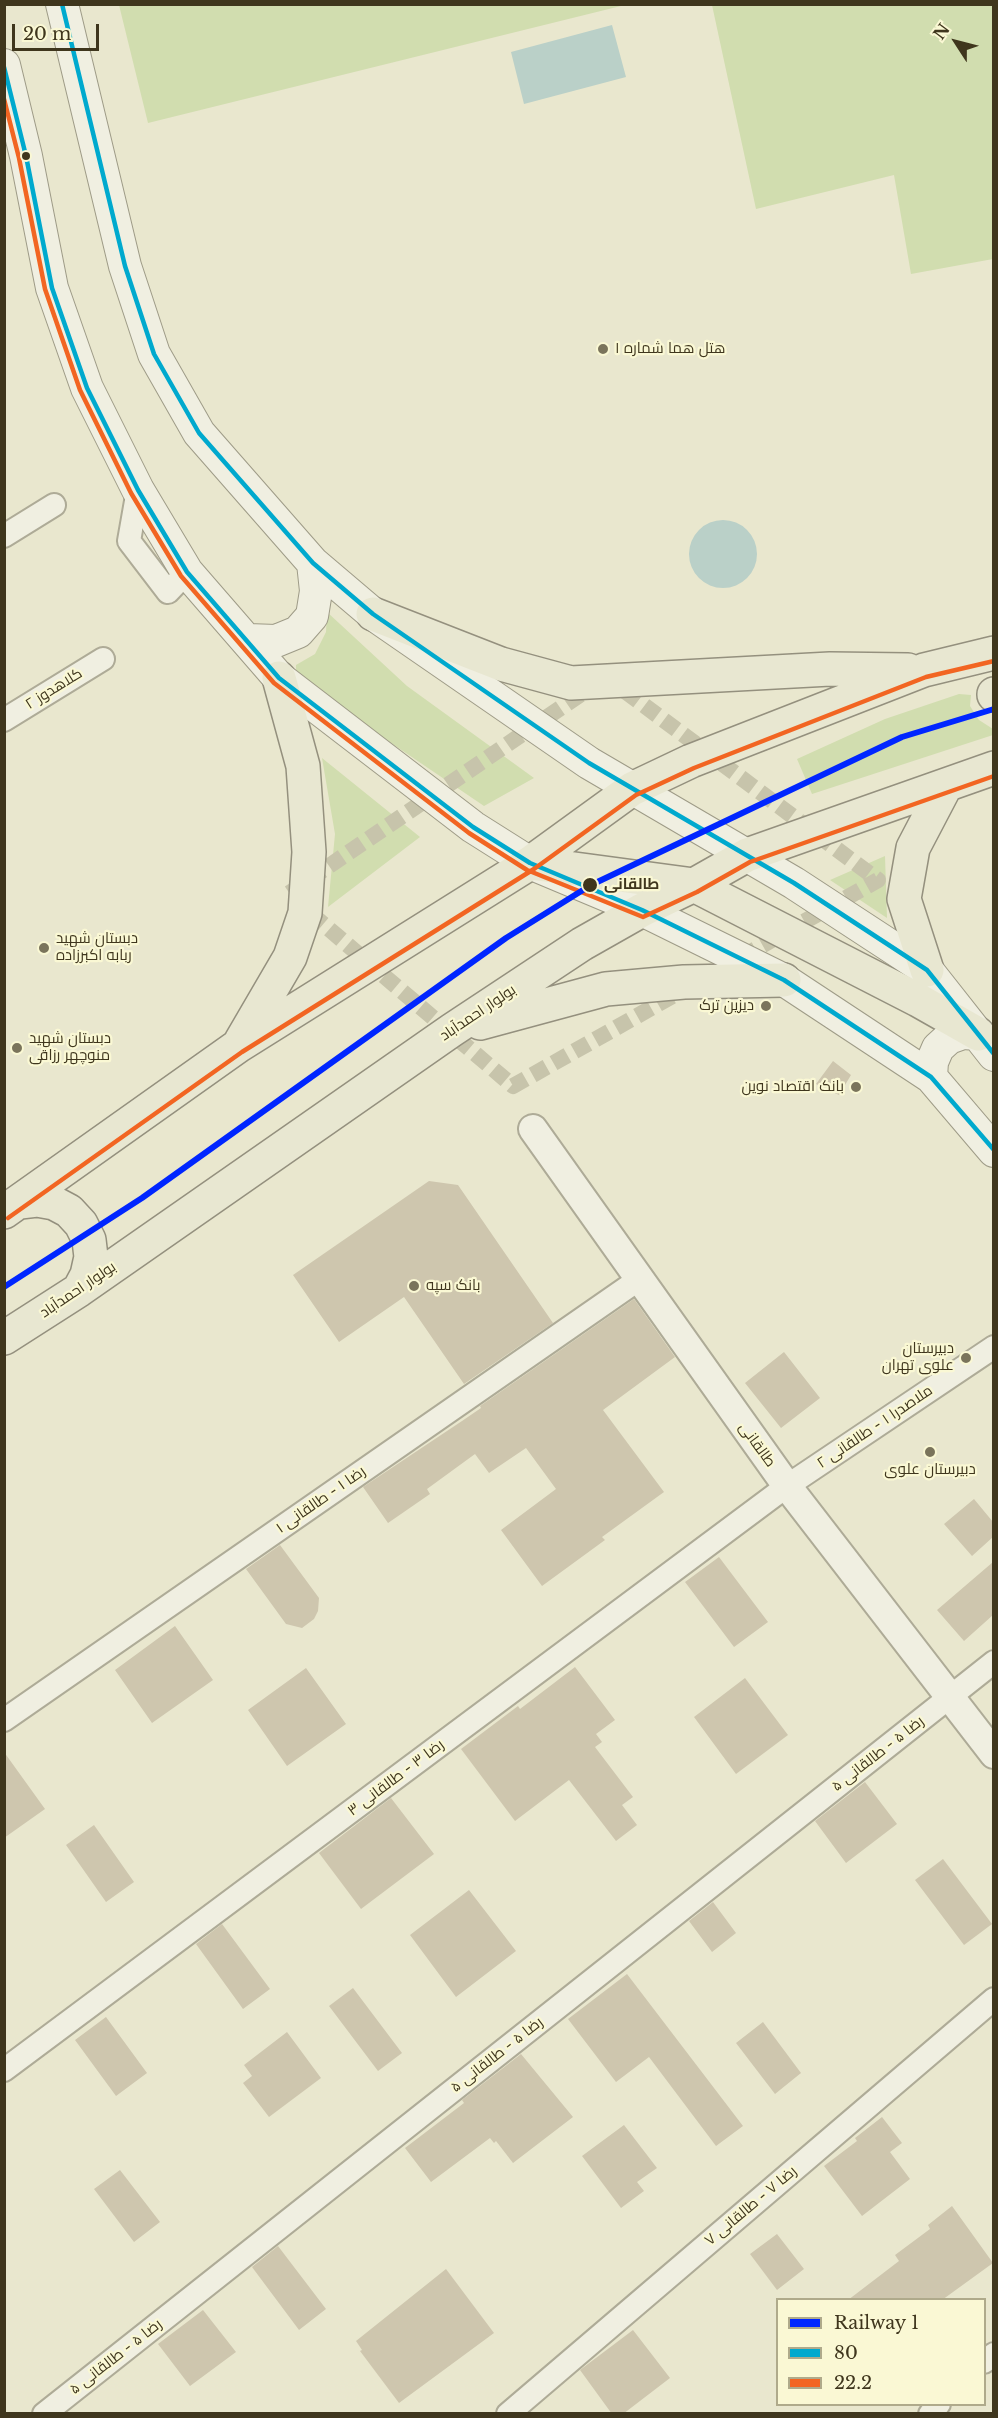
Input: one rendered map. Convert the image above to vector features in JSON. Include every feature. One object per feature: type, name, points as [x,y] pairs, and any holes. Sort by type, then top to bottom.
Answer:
[{"type":"main road","points":[[62,4],[125,266],[154,354],[199,433],[313,563],[373,614],[588,763],[747,855],[927,969]]},
{"type":"main road","points":[[4,65],[26,156],[52,288],[87,388],[138,490],[187,572],[279,678],[473,827],[530,863],[642,910],[784,980],[931,1077],[993,1151]]},
{"type":"main road","points":[[248,640],[276,641],[298,632],[312,616],[316,591],[313,563]]},
{"type":"main road","points":[[373,614],[501,663],[571,683],[830,669],[924,670]]},
{"type":"main road","points":[[12,1207],[238,1046],[530,863],[632,789],[691,761],[924,670],[993,653]]},
{"type":"main road","points":[[238,1046],[290,957],[305,913],[309,852],[303,765],[279,678]]},
{"type":"main road","name":"بولوار احمدآباد","points":[[4,1338],[79,1290],[452,1030],[582,944],[747,855],[993,768]]},
{"type":"main road","points":[[946,785],[913,848],[904,899],[927,969],[986,1045]]},
{"type":"main road","points":[[530,863],[694,885],[918,1000],[986,1045]]},
{"type":"main road","points":[[452,1030],[606,989],[684,982],[784,980]]},
{"type":"main road","points":[[931,1077],[932,1062],[938,1048],[949,1038],[963,1033],[986,1045]]},
{"type":"main road","points":[[12,1207],[37,1200],[54,1203],[69,1211],[81,1224],[88,1240],[91,1257],[87,1275],[79,1290]]},
{"type":"street","points":[[4,536],[54,505]]},
{"type":"street","name":"کلاهدوز ۲","points":[[4,720],[103,659]]},
{"type":"street","name":"طالقانی","points":[[533,1129],[638,1280],[787,1486],[993,1754]]},
{"type":"street","name":"رضا ۱ - طالقانی ۱","points":[[4,1720],[638,1280]]},
{"type":"street","name":"ملاصدرا ۱ - طالقانی ۲","points":[[787,1486],[993,1347]]},
{"type":"street","name":"رضا ۳ - طالقانی ۳","points":[[4,2070],[787,1486]]},
{"type":"street","name":"رضا ۵ - طالقانی ۵","points":[[44,2414],[993,1662]]},
{"type":"street","name":"رضا ۷ - طالقانی ۷","points":[[508,2414],[993,1999]]},
{"type":"green space","points":[[119,4],[625,5],[148,123]]},
{"type":"green space","points":[[712,5],[993,5],[993,259],[911,274],[894,175],[756,209]]},
{"type":"green space","points":[[327,612],[407,686],[534,778],[484,806],[344,711],[296,671],[296,665],[315,654],[326,632]]},
{"type":"green space","points":[[959,694],[971,695],[970,706],[979,720],[993,729],[993,735],[812,794],[797,759],[885,719]]},
{"type":"green space","points":[[322,758],[420,837],[328,907],[335,834]]},
{"type":"green space","points":[[885,856],[887,918],[830,880]]},
{"type":"water","points":[[612,25],[626,77],[524,104],[511,52]]},
{"type":"water","points":[[723,520],[736,523],[747,530],[754,541],[757,554],[754,567],[747,578],[736,585],[723,588],[710,585],[699,578],[692,567],[689,554],[692,541],[699,530],[710,523]]},
{"type":"building","points":[[833,1061],[851,1075],[839,1095],[816,1084]]},
{"type":"building","name":"بانک سپه","points":[[429,1181],[458,1185],[553,1323],[464,1384],[404,1297],[339,1342],[293,1275]]},
{"type":"building","points":[[634,1299],[675,1357],[603,1410],[664,1492],[602,1537],[605,1540],[542,1586],[501,1530],[556,1489],[526,1448],[489,1473],[475,1454],[427,1489],[430,1494],[388,1523],[363,1487],[481,1408],[480,1406]]},
{"type":"building","points":[[784,1352],[820,1398],[781,1428],[745,1383]]},
{"type":"building","points":[[974,1499],[993,1522],[993,1537],[972,1556],[944,1524]]},
{"type":"building","points":[[280,1545],[319,1598],[318,1611],[314,1619],[302,1628],[286,1624],[246,1569]]},
{"type":"building","points":[[719,1557],[768,1622],[734,1647],[685,1582]]},
{"type":"building","points":[[993,1562],[993,1615],[964,1641],[937,1610]]},
{"type":"building","points":[[175,1626],[213,1680],[152,1723],[115,1670]]},
{"type":"building","points":[[575,1667],[615,1720],[596,1734],[602,1742],[595,1747],[633,1797],[622,1805],[637,1825],[616,1841],[569,1780],[515,1821],[461,1749],[518,1706],[520,1709]]},
{"type":"building","points":[[306,1668],[346,1724],[287,1766],[248,1710]]},
{"type":"building","points":[[745,1678],[788,1735],[736,1774],[694,1717]]},
{"type":"building","points":[[4,1752],[45,1809],[4,1838]]},
{"type":"building","points":[[865,1782],[897,1824],[846,1863],[815,1821]]},
{"type":"building","points":[[391,1798],[434,1854],[361,1909],[319,1853]]},
{"type":"building","points":[[94,1825],[134,1882],[106,1902],[66,1845]]},
{"type":"building","points":[[943,1859],[992,1924],[964,1945],[915,1880]]},
{"type":"building","points":[[469,1890],[516,1951],[456,1997],[410,1935]]},
{"type":"building","points":[[713,1902],[736,1933],[712,1952],[689,1921]]},
{"type":"building","points":[[222,1924],[270,1989],[243,2009],[196,1944]]},
{"type":"building","points":[[627,1974],[743,2126],[716,2146],[649,2057],[616,2082],[568,2019]]},
{"type":"building","points":[[353,1988],[402,2053],[378,2071],[329,2006]]},
{"type":"building","points":[[106,2017],[147,2073],[116,2096],[75,2040]]},
{"type":"building","points":[[763,2022],[801,2073],[775,2094],[736,2043]]},
{"type":"building","points":[[287,2032],[321,2078],[269,2117],[243,2083],[252,2076],[244,2065]]},
{"type":"building","points":[[521,2054],[573,2117],[513,2163],[496,2141],[494,2143],[490,2138],[431,2182],[405,2148],[464,2103],[462,2100]]},
{"type":"building","points":[[882,2117],[902,2143],[890,2152],[910,2179],[862,2216],[824,2166],[857,2141],[855,2138]]},
{"type":"building","points":[[624,2125],[657,2168],[637,2182],[644,2191],[621,2208],[582,2156]]},
{"type":"building","points":[[120,2170],[160,2222],[134,2242],[94,2189]]},
{"type":"building","points":[[952,2206],[993,2263],[945,2298],[851,2298],[899,2261],[895,2255],[930,2229],[928,2225]]},
{"type":"building","points":[[777,2234],[804,2269],[777,2290],[750,2254]]},
{"type":"building","points":[[278,2246],[326,2309],[299,2330],[252,2267]]},
{"type":"building","points":[[446,2269],[494,2333],[399,2403],[360,2351],[362,2350],[356,2341]]},
{"type":"building","points":[[203,2310],[236,2352],[190,2386],[158,2344]]},
{"type":"building","points":[[633,2330],[670,2378],[623,2414],[612,2414],[580,2370]]},
{"type":"tunnel","points":[[606,677],[878,880],[513,1086],[288,894],[606,677]]},
{"type":"rail line","name":"1","points":[[4,1287],[142,1198],[506,938],[591,885],[902,737],[994,709]]},
{"type":"transit line","name":"80","points":[[62,4],[125,266],[154,354],[199,433],[313,563],[373,614],[589,763],[794,883],[927,970],[994,1054]]},
{"type":"transit line","name":"80","points":[[4,67],[26,156],[52,288],[87,388],[138,490],[187,572],[279,678],[473,827],[530,863],[642,910],[784,980],[931,1077],[994,1150]]},
{"type":"transit line","name":"22.2","points":[[4,99],[19,158],[45,289],[80,390],[131,493],[181,576],[274,683],[469,833],[527,870],[643,917],[697,892],[750,862],[994,776]]},
{"type":"transit line","name":"22.2","points":[[8,1218],[242,1052],[534,869],[636,795],[694,768],[926,677],[994,661]]},
{"type":"place","name":"هتل هما شماره ۱","points":[[603,349]]},
{"type":"place","name":"طالقانی","points":[[590,885]]},
{"type":"place","name":"دبستان شهید ربابه اکبرزاده","points":[[44,948]]},
{"type":"place","name":"دیزین ترک","points":[[766,1006]]},
{"type":"place","name":"دبستان شهید منوچهر رزاقی","points":[[17,1048]]},
{"type":"place","name":"بانک اقتصاد نوین","points":[[856,1087]]},
{"type":"place","name":"بانک سپه","points":[[414,1286]]},
{"type":"place","name":"دبیرستان علوی تهران","points":[[966,1358]]},
{"type":"place","name":"دبیرستان علوی","points":[[930,1452]]}]
